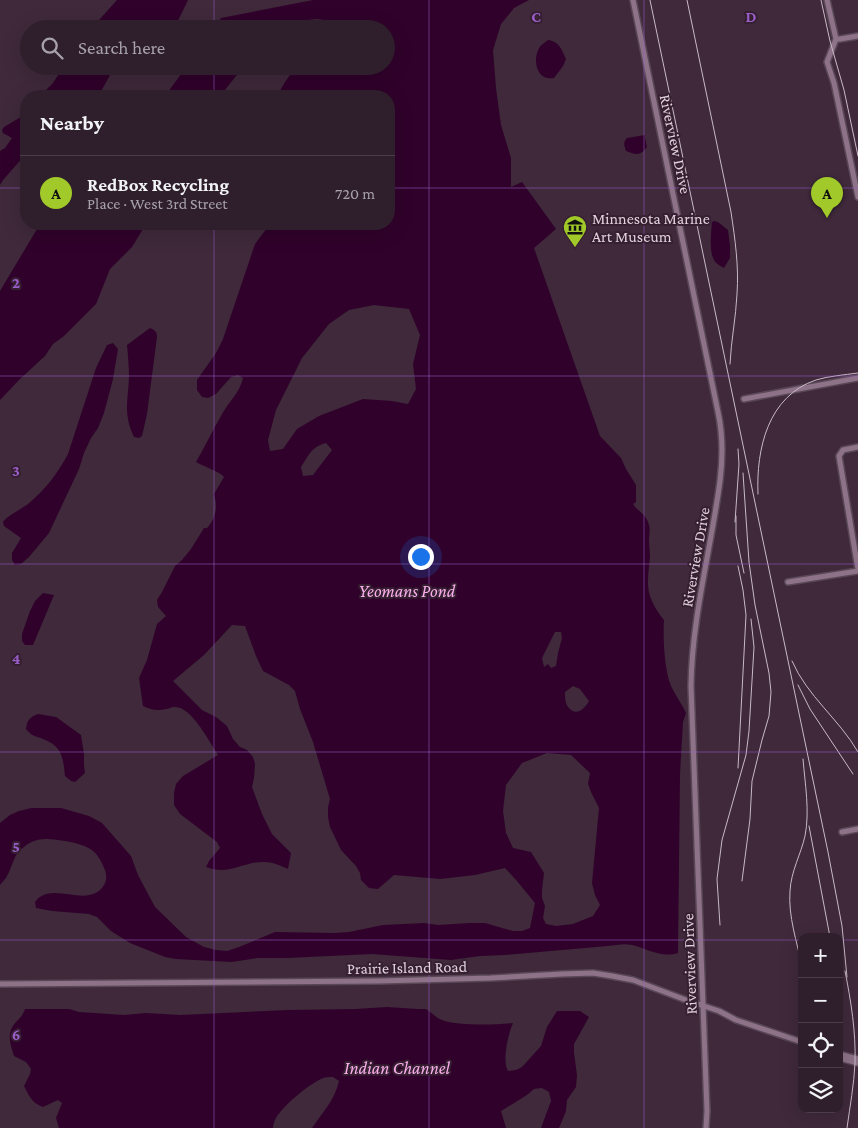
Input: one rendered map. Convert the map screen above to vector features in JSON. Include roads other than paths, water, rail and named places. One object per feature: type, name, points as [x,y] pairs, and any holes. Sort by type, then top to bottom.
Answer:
[{"type":"street","name":"Riverview Drive","points":[[633,0],[716,402],[722,441],[718,500],[691,658],[707,1111],[706,1128]]},
{"type":"street","points":[[827,0],[836,39],[827,62],[834,83],[858,196]]},
{"type":"street","points":[[836,39],[858,36]]},
{"type":"street","points":[[744,399],[858,378]]},
{"type":"street","points":[[788,582],[858,570],[839,456],[843,450],[858,447]]},
{"type":"street","points":[[842,832],[858,829]]},
{"type":"street","name":"Prairie Island Road","points":[[0,984],[388,980],[593,974],[633,980],[702,1005],[736,1020],[798,1041]]},
{"type":"street","points":[[843,1055],[858,1059]]},
{"type":"street","points":[[843,1059],[858,1063]]},
{"type":"water","points":[[117,0],[188,0],[178,20],[99,20]]},
{"type":"water","name":"Yeomans Pond","points":[[313,0],[529,0],[514,8],[501,24],[493,50],[501,125],[511,158],[511,187],[522,182],[556,229],[534,248],[600,436],[621,458],[636,485],[636,502],[633,504],[645,516],[648,522],[649,591],[654,606],[664,620],[664,653],[669,679],[686,713],[683,722],[680,774],[678,953],[660,954],[623,944],[451,960],[372,954],[257,958],[232,962],[176,959],[165,957],[130,943],[111,931],[97,917],[89,914],[36,908],[35,902],[39,897],[47,894],[80,896],[95,893],[102,888],[106,879],[105,870],[97,855],[89,848],[70,842],[50,839],[31,842],[20,850],[0,885],[0,823],[10,815],[31,808],[61,808],[89,816],[102,823],[131,856],[138,875],[155,907],[186,937],[204,947],[227,951],[275,932],[335,933],[383,925],[485,923],[513,931],[522,931],[530,928],[535,903],[505,868],[475,875],[440,879],[394,875],[378,889],[369,888],[361,880],[356,866],[341,850],[330,827],[328,807],[330,799],[295,691],[289,685],[263,671],[245,626],[232,625],[204,655],[173,681],[202,710],[216,717],[227,726],[233,739],[253,757],[255,764],[252,787],[272,834],[291,853],[288,869],[274,863],[265,862],[222,870],[206,867],[220,848],[217,842],[180,814],[174,805],[176,784],[183,776],[218,755],[199,726],[187,712],[174,707],[157,710],[143,706],[139,678],[147,660],[157,624],[166,616],[158,607],[157,600],[175,566],[191,549],[214,516],[216,503],[214,494],[224,477],[196,462],[243,378],[238,375],[231,377],[216,394],[208,398],[202,397],[197,390],[197,380],[216,353],[223,339],[255,244],[266,230],[395,230],[395,90],[281,90],[290,75],[395,75],[395,20],[220,20],[221,18]],"holes":[[[374,305],[409,309],[420,335],[413,364],[416,389],[408,404],[363,399],[319,416],[297,429],[283,449],[270,451],[268,440],[276,410],[302,358],[329,324],[349,310]],[[326,443],[332,450],[313,475],[303,476],[301,467],[311,452]],[[555,632],[561,632],[562,638],[556,666],[551,668],[548,664],[544,667],[542,658]],[[573,686],[580,689],[589,701],[578,712],[572,711],[568,706],[565,692]],[[547,753],[571,755],[590,773],[588,784],[599,808],[592,883],[600,905],[593,916],[573,924],[556,926],[546,924],[543,918],[545,906],[542,898],[544,873],[531,852],[513,848],[506,833],[503,811],[506,785],[522,763]]]},
{"type":"water","points":[[548,40],[557,44],[566,59],[554,78],[548,78],[540,73],[536,64],[539,48]]},
{"type":"water","points":[[58,75],[110,75],[102,90],[46,90]]},
{"type":"water","points":[[180,75],[237,75],[225,90],[169,90]]},
{"type":"water","points":[[20,118],[20,161],[0,185],[0,151],[5,148],[12,138],[3,133],[4,127]]},
{"type":"water","points":[[645,135],[647,147],[642,152],[636,154],[626,151],[624,144],[627,138]]},
{"type":"water","points":[[714,221],[728,230],[730,258],[724,268],[717,264],[711,252],[711,231],[712,222]]},
{"type":"water","points":[[36,230],[142,230],[132,247],[110,269],[96,304],[64,336],[53,344],[45,356],[0,400],[0,291]]},
{"type":"water","points":[[150,328],[155,331],[157,337],[147,414],[142,436],[139,438],[134,437],[127,414],[129,377],[127,345]]},
{"type":"water","points":[[113,343],[118,349],[113,379],[98,428],[84,453],[79,469],[49,533],[29,557],[21,564],[15,565],[12,560],[12,553],[21,538],[4,526],[3,522],[34,499],[60,468],[68,454],[96,368],[107,345]]},
{"type":"water","points":[[43,593],[54,595],[33,645],[25,645],[22,641],[22,634],[35,601]]},
{"type":"water","points":[[38,714],[56,717],[81,735],[85,773],[75,782],[65,776],[62,758],[58,749],[49,742],[32,735],[26,729],[29,719]]},
{"type":"water","name":"Indian Channel","points":[[387,1007],[426,1009],[440,1019],[449,1022],[487,1025],[513,1023],[506,1054],[506,1067],[508,1071],[522,1067],[541,1046],[547,1027],[557,1011],[580,1011],[589,1017],[574,1044],[577,1075],[576,1087],[567,1100],[566,1111],[559,1128],[541,1128],[551,1101],[549,1092],[542,1088],[534,1089],[501,1111],[506,1128],[312,1128],[328,1106],[339,1081],[333,1077],[326,1077],[309,1086],[295,1097],[278,1115],[273,1128],[59,1128],[56,1118],[62,1103],[58,1100],[43,1107],[31,1099],[24,1086],[31,1069],[26,1062],[14,1056],[10,1038],[13,1026],[22,1016],[25,1009],[69,1009],[79,1012],[124,1015],[146,1013],[180,1015]]},
{"type":"railway","points":[[650,0],[828,852],[842,926],[847,977]]},
{"type":"railway","points":[[687,0],[731,212],[735,242],[737,284],[730,364]]},
{"type":"railway","points":[[821,0],[844,90],[858,156]]},
{"type":"railway","points":[[758,494],[759,459],[763,442],[768,426],[786,398],[816,380],[858,373]]},
{"type":"railway","points":[[735,522],[739,464],[738,449]]},
{"type":"railway","points":[[742,881],[750,819],[752,781],[769,716],[771,692],[749,562],[743,473]]},
{"type":"railway","points":[[736,516],[736,535],[744,573]]},
{"type":"railway","points":[[738,566],[746,615],[738,768]]},
{"type":"railway","points":[[720,925],[717,879],[722,840],[746,755],[749,731],[754,647],[751,619]]},
{"type":"railway","points":[[792,661],[798,674],[858,752]]},
{"type":"railway","points":[[798,685],[810,709],[853,774]]},
{"type":"railway","points":[[798,947],[792,919],[790,891],[792,876],[805,836],[807,817],[803,759]]},
{"type":"railway","points":[[809,826],[829,933]]},
{"type":"railway","points":[[845,971],[855,1040],[854,1079],[847,1128]]},
{"type":"place","name":"RedBox Recycling","points":[[827,218]]},
{"type":"place","name":"Minnesota Marine Art Museum","points":[[575,248]]}]
